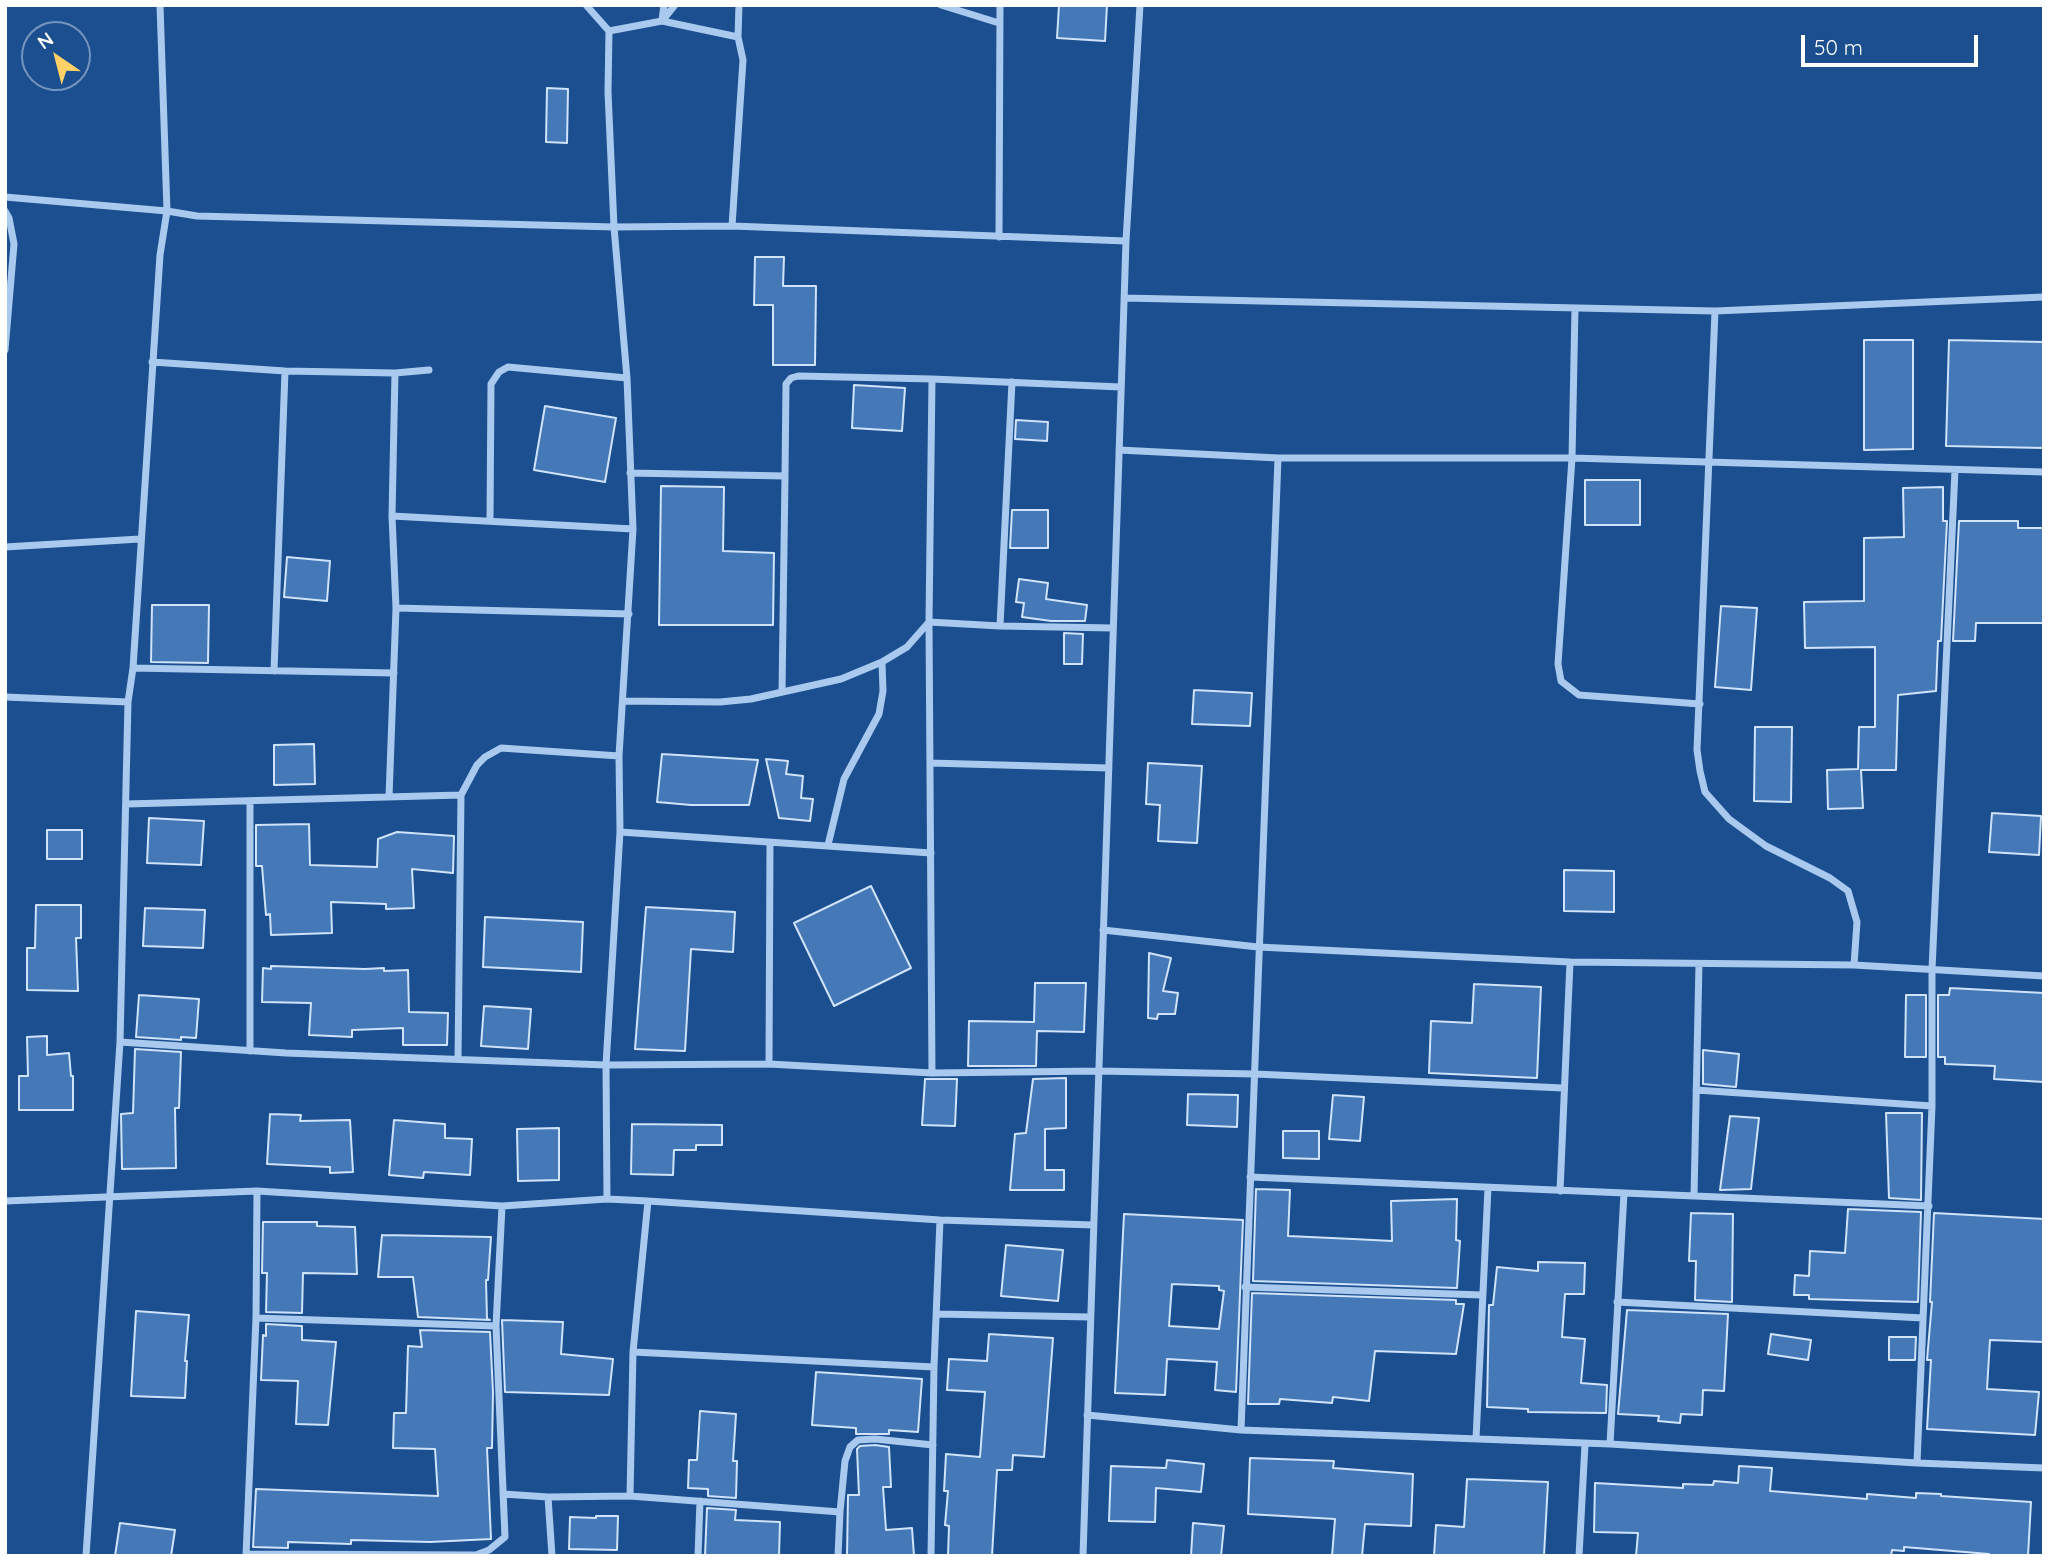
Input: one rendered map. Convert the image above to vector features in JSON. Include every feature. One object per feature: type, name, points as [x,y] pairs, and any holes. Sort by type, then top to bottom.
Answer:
[{"type":"street","points":[[86,1556],[120,1042],[128,702],[133,668],[160,255],[167,211],[160,5]]},
{"type":"street","points":[[586,5],[609,31],[608,92],[614,227],[627,378],[634,529],[619,756],[621,832],[606,1065],[607,1199]]},
{"type":"street","points":[[662,20],[664,5]]},
{"type":"street","points":[[662,20],[675,5]]},
{"type":"street","points":[[732,226],[743,60],[738,37],[739,5]]},
{"type":"street","points":[[942,5],[999,23]]},
{"type":"street","points":[[999,237],[1000,5]]},
{"type":"street","points":[[1083,1556],[1126,241],[1140,5]]},
{"type":"street","points":[[609,31],[662,20],[738,37]]},
{"type":"street","points":[[5,197],[197,216],[614,227],[732,226],[1126,241]]},
{"type":"street","points":[[5,211],[14,244],[5,350]]},
{"type":"street","points":[[1124,298],[1714,311],[2044,297]]},
{"type":"street","points":[[1575,308],[1572,458],[1558,664],[1561,681],[1579,695],[1700,704]]},
{"type":"street","points":[[1714,311],[1697,750],[1705,792],[1729,819],[1766,846],[1830,878],[1848,891],[1857,922],[1854,965]]},
{"type":"street","points":[[152,362],[285,370],[395,373],[429,370]]},
{"type":"street","points":[[490,522],[491,384],[499,372],[508,367],[627,378]]},
{"type":"street","points":[[274,671],[285,370]]},
{"type":"street","points":[[389,797],[396,608],[392,516],[395,373]]},
{"type":"street","points":[[782,692],[786,384],[791,378],[932,379],[1121,387]]},
{"type":"street","points":[[932,379],[929,622],[932,1073]]},
{"type":"street","points":[[1000,626],[1012,382]]},
{"type":"street","points":[[1119,450],[1278,458],[1572,458],[2044,472]]},
{"type":"street","points":[[1241,1430],[1278,458]]},
{"type":"street","points":[[1917,1463],[1929,1206],[1932,970],[1955,470]]},
{"type":"street","points":[[630,473],[785,476]]},
{"type":"street","points":[[392,516],[634,529]]},
{"type":"street","points":[[5,547],[140,538]]},
{"type":"street","points":[[396,608],[629,614]]},
{"type":"street","points":[[929,622],[1113,628]]},
{"type":"street","points":[[623,701],[720,702],[751,699],[841,679],[881,662],[906,647],[929,622]]},
{"type":"street","points":[[828,845],[844,779],[879,714],[883,691],[881,662]]},
{"type":"street","points":[[133,668],[394,673]]},
{"type":"street","points":[[5,696],[128,702]]},
{"type":"street","points":[[458,1059],[461,795],[477,765],[501,748],[619,756]]},
{"type":"street","points":[[930,763],[1109,768]]},
{"type":"street","points":[[126,804],[461,795]]},
{"type":"street","points":[[250,802],[250,1051]]},
{"type":"street","points":[[621,832],[931,853]]},
{"type":"street","points":[[769,1064],[770,844]]},
{"type":"street","points":[[1103,930],[1258,947],[1570,962],[1854,965],[2044,976]]},
{"type":"street","points":[[1560,1191],[1570,962]]},
{"type":"street","points":[[1694,1196],[1699,964]]},
{"type":"street","points":[[120,1042],[250,1051],[606,1065],[769,1064],[932,1073],[1098,1071],[1255,1074],[1563,1088]]},
{"type":"street","points":[[1696,1090],[1932,1106]]},
{"type":"street","points":[[1250,1177],[1929,1206]]},
{"type":"street","points":[[1476,1439],[1488,1188]]},
{"type":"street","points":[[5,1201],[257,1191],[502,1206],[607,1199],[940,1220],[1093,1225]]},
{"type":"street","points":[[257,1191],[256,1318],[246,1555],[476,1555],[489,1550],[505,1537],[496,1326],[502,1206]]},
{"type":"street","points":[[1609,1444],[1624,1194]]},
{"type":"street","points":[[630,1496],[633,1352],[648,1201]]},
{"type":"street","points":[[931,1556],[940,1220]]},
{"type":"street","points":[[1245,1287],[1482,1295]]},
{"type":"street","points":[[1617,1302],[1923,1318]]},
{"type":"street","points":[[937,1314],[1090,1317]]},
{"type":"street","points":[[256,1318],[496,1326]]},
{"type":"street","points":[[633,1352],[934,1367]]},
{"type":"street","points":[[1087,1415],[1241,1430],[1609,1444],[2044,1468]]},
{"type":"street","points":[[838,1556],[845,1461],[850,1447],[858,1440],[875,1439],[933,1445]]},
{"type":"street","points":[[1579,1556],[1585,1444]]},
{"type":"street","points":[[503,1494],[548,1497],[630,1496],[840,1512]]},
{"type":"street","points":[[548,1497],[552,1556]]},
{"type":"street","points":[[698,1556],[700,1501]]},
{"type":"building","points":[[1059,5],[1107,5],[1105,41],[1057,38]]},
{"type":"building","points":[[547,88],[568,89],[567,143],[546,142]]},
{"type":"building","points":[[755,257],[784,257],[783,286],[816,286],[815,365],[773,365],[773,305],[754,305]]},
{"type":"building","points":[[1864,340],[1913,340],[1913,449],[1864,450]]},
{"type":"building","points":[[1949,340],[2044,342],[2044,448],[1946,446]]},
{"type":"building","points":[[854,385],[905,388],[902,431],[852,428]]},
{"type":"building","points":[[545,406],[616,418],[605,482],[534,470]]},
{"type":"building","points":[[1016,420],[1048,422],[1047,441],[1015,439]]},
{"type":"building","points":[[1585,480],[1640,480],[1640,525],[1585,525]]},
{"type":"building","points":[[661,486],[724,487],[723,551],[774,553],[773,625],[659,625]]},
{"type":"building","points":[[1943,487],[1943,521],[1947,521],[1936,691],[1898,695],[1896,770],[1861,770],[1863,808],[1828,809],[1827,770],[1858,769],[1859,727],[1875,727],[1875,647],[1805,648],[1804,602],[1864,601],[1864,538],[1904,537],[1903,488]]},
{"type":"building","points":[[1012,510],[1048,510],[1048,548],[1010,548]]},
{"type":"building","points":[[1959,521],[2018,521],[2018,528],[2044,528],[2044,623],[1976,623],[1975,641],[1953,641]]},
{"type":"building","points":[[287,557],[330,561],[327,601],[284,597]]},
{"type":"building","points":[[1019,579],[1048,583],[1046,599],[1087,605],[1085,621],[1051,621],[1022,617],[1024,603],[1016,602]]},
{"type":"building","points":[[152,605],[209,605],[208,663],[151,662]]},
{"type":"building","points":[[1721,606],[1757,608],[1751,690],[1715,687]]},
{"type":"building","points":[[1064,633],[1083,634],[1082,664],[1064,664]]},
{"type":"building","points":[[1194,690],[1252,693],[1250,726],[1192,724]]},
{"type":"building","points":[[1755,727],[1792,727],[1791,802],[1754,801]]},
{"type":"building","points":[[314,744],[315,784],[274,785],[274,745]]},
{"type":"building","points":[[662,754],[758,760],[749,805],[657,802]]},
{"type":"building","points":[[766,759],[788,761],[786,774],[803,776],[801,798],[813,799],[810,821],[779,818]]},
{"type":"building","points":[[1148,763],[1202,766],[1197,843],[1158,841],[1160,805],[1146,804]]},
{"type":"building","points":[[1992,813],[2041,816],[2039,855],[1989,852]]},
{"type":"building","points":[[149,818],[204,821],[201,865],[147,863]]},
{"type":"building","points":[[309,824],[310,865],[377,867],[378,839],[397,832],[454,836],[453,873],[412,869],[414,908],[386,909],[386,904],[331,902],[332,933],[271,935],[270,914],[266,915],[262,866],[256,866],[256,825]]},
{"type":"building","points":[[47,830],[82,830],[82,859],[47,859]]},
{"type":"building","points":[[1564,870],[1614,871],[1614,912],[1564,911]]},
{"type":"building","points":[[871,886],[911,968],[834,1006],[794,923]]},
{"type":"building","points":[[36,905],[81,905],[81,938],[76,938],[78,991],[27,990],[27,948],[35,948]]},
{"type":"building","points":[[646,907],[735,912],[733,952],[691,949],[685,1051],[635,1049]]},
{"type":"building","points":[[145,908],[205,910],[203,948],[143,946]]},
{"type":"building","points":[[485,917],[583,922],[581,972],[483,967]]},
{"type":"building","points":[[1149,953],[1171,958],[1163,991],[1178,993],[1175,1014],[1158,1014],[1157,1019],[1148,1018]]},
{"type":"building","points":[[271,966],[408,970],[409,1012],[448,1013],[447,1045],[403,1045],[403,1028],[352,1030],[352,1037],[309,1035],[311,1003],[262,1002],[263,968],[271,969]]},
{"type":"building","points":[[1035,983],[1086,983],[1084,1032],[1037,1031],[1036,1066],[968,1066],[969,1021],[1034,1022]]},
{"type":"building","points":[[1474,984],[1541,987],[1537,1078],[1429,1073],[1431,1021],[1472,1023]]},
{"type":"building","points":[[1950,988],[2044,993],[2044,1082],[1994,1079],[1995,1066],[1945,1064],[1945,1057],[1938,1057],[1938,995],[1949,995]]},
{"type":"building","points":[[139,995],[199,999],[196,1038],[181,1037],[181,1040],[136,1037]]},
{"type":"building","points":[[1906,995],[1926,995],[1926,1057],[1905,1057]]},
{"type":"building","points":[[484,1006],[531,1009],[528,1049],[481,1046]]},
{"type":"building","points":[[47,1036],[47,1055],[69,1053],[73,1076],[73,1110],[19,1110],[19,1076],[28,1076],[27,1037]]},
{"type":"building","points":[[135,1049],[181,1052],[179,1108],[175,1108],[176,1168],[122,1169],[121,1114],[133,1113]]},
{"type":"building","points":[[1703,1050],[1739,1054],[1736,1087],[1703,1084]]},
{"type":"building","points":[[1066,1078],[1066,1128],[1045,1129],[1045,1170],[1064,1170],[1064,1190],[1010,1190],[1015,1134],[1026,1133],[1033,1079]]},
{"type":"building","points":[[925,1079],[957,1079],[955,1126],[922,1125]]},
{"type":"building","points":[[1188,1094],[1238,1095],[1237,1127],[1187,1125]]},
{"type":"building","points":[[1333,1095],[1364,1097],[1360,1141],[1329,1139]]},
{"type":"building","points":[[1886,1113],[1922,1113],[1921,1200],[1889,1198]]},
{"type":"building","points":[[270,1114],[301,1115],[300,1121],[350,1120],[353,1172],[330,1173],[330,1167],[267,1164]]},
{"type":"building","points":[[1730,1116],[1759,1118],[1751,1189],[1720,1190]]},
{"type":"building","points":[[394,1120],[445,1124],[445,1138],[472,1139],[470,1175],[424,1172],[423,1178],[389,1175]]},
{"type":"building","points":[[632,1124],[722,1125],[722,1145],[696,1145],[696,1150],[674,1150],[673,1175],[631,1174]]},
{"type":"building","points":[[559,1128],[559,1180],[518,1181],[517,1129]]},
{"type":"building","points":[[1283,1131],[1319,1131],[1319,1159],[1283,1158]]},
{"type":"building","points":[[1256,1189],[1290,1190],[1288,1236],[1392,1241],[1391,1201],[1457,1199],[1456,1240],[1460,1241],[1457,1288],[1253,1281]]},
{"type":"building","points":[[1848,1209],[1921,1212],[1918,1302],[1809,1299],[1809,1295],[1794,1295],[1795,1275],[1809,1276],[1810,1251],[1845,1253]]},
{"type":"building","points":[[1691,1213],[1733,1214],[1732,1302],[1695,1300],[1696,1261],[1689,1261]]},
{"type":"building","points":[[1934,1213],[2044,1219],[2044,1342],[1990,1340],[1987,1389],[2039,1392],[2035,1435],[1927,1429],[1931,1360],[1927,1360],[1932,1302]]},
{"type":"building","points":[[1124,1214],[1243,1220],[1236,1392],[1215,1390],[1217,1362],[1167,1359],[1165,1395],[1115,1393]],"holes":[[[1172,1284],[1219,1286],[1219,1290],[1224,1291],[1219,1329],[1169,1326]]]},
{"type":"building","points":[[263,1222],[317,1222],[317,1226],[355,1227],[357,1274],[303,1273],[302,1313],[266,1312],[267,1273],[262,1273]]},
{"type":"building","points":[[382,1235],[491,1237],[486,1280],[487,1319],[490,1320],[418,1317],[413,1277],[378,1277]]},
{"type":"building","points":[[1006,1245],[1063,1250],[1058,1301],[1001,1296]]},
{"type":"building","points":[[1538,1262],[1585,1263],[1584,1294],[1565,1294],[1562,1337],[1585,1339],[1581,1383],[1607,1385],[1606,1413],[1528,1412],[1528,1409],[1487,1407],[1489,1305],[1493,1305],[1497,1267],[1538,1271]]},
{"type":"building","points":[[1252,1293],[1456,1300],[1456,1304],[1464,1304],[1456,1354],[1375,1351],[1369,1401],[1333,1397],[1332,1403],[1280,1399],[1279,1404],[1248,1404]]},
{"type":"building","points":[[1627,1310],[1728,1314],[1724,1391],[1703,1390],[1702,1415],[1681,1414],[1680,1423],[1658,1421],[1659,1416],[1618,1414]]},
{"type":"building","points":[[136,1311],[189,1315],[185,1398],[131,1396]]},
{"type":"building","points":[[502,1320],[563,1322],[561,1354],[613,1359],[609,1395],[505,1392]]},
{"type":"building","points":[[266,1324],[302,1326],[302,1340],[336,1342],[328,1425],[296,1424],[298,1381],[261,1380]]},
{"type":"building","points":[[420,1330],[490,1332],[492,1448],[487,1448],[491,1539],[430,1542],[351,1540],[351,1544],[288,1542],[288,1548],[253,1547],[256,1489],[438,1496],[435,1449],[393,1448],[394,1413],[406,1413],[408,1346],[422,1347]]},
{"type":"building","points":[[989,1334],[1053,1338],[1044,1457],[1013,1455],[1012,1470],[997,1470],[992,1556],[948,1556],[949,1526],[945,1525],[948,1491],[944,1491],[946,1454],[980,1457],[985,1392],[947,1390],[949,1359],[987,1361]]},
{"type":"building","points":[[1771,1334],[1811,1340],[1808,1360],[1768,1354]]},
{"type":"building","points":[[1889,1337],[1916,1337],[1915,1360],[1889,1360]]},
{"type":"building","points":[[816,1372],[922,1379],[918,1432],[889,1430],[889,1434],[856,1434],[856,1428],[812,1425]]},
{"type":"building","points":[[700,1411],[736,1414],[733,1461],[737,1461],[736,1498],[708,1496],[708,1489],[688,1488],[689,1460],[697,1460]]},
{"type":"building","points":[[860,1446],[889,1447],[891,1487],[883,1487],[886,1530],[912,1528],[914,1556],[847,1556],[848,1495],[859,1495],[857,1449]]},
{"type":"building","points":[[1250,1458],[1334,1461],[1333,1468],[1413,1474],[1411,1526],[1365,1524],[1362,1556],[1332,1556],[1335,1519],[1248,1514]]},
{"type":"building","points":[[1167,1460],[1204,1464],[1201,1492],[1156,1488],[1155,1522],[1109,1521],[1111,1466],[1166,1468]]},
{"type":"building","points":[[1739,1466],[1772,1468],[1770,1491],[1867,1499],[1867,1494],[1916,1498],[1916,1493],[1941,1494],[2031,1502],[2028,1556],[1989,1556],[1904,1547],[1904,1551],[1892,1550],[1891,1556],[1636,1556],[1638,1533],[1594,1532],[1595,1483],[1683,1488],[1683,1484],[1713,1485],[1714,1481],[1738,1483]]},
{"type":"building","points":[[1467,1479],[1548,1482],[1544,1556],[1434,1556],[1436,1525],[1464,1527]]},
{"type":"building","points":[[707,1508],[736,1510],[735,1520],[780,1522],[779,1556],[705,1556]]},
{"type":"building","points":[[618,1516],[617,1550],[569,1549],[570,1517]]},
{"type":"building","points":[[120,1523],[175,1530],[171,1556],[115,1556]]},
{"type":"building","points":[[1193,1523],[1224,1526],[1221,1556],[1191,1556]]}]
